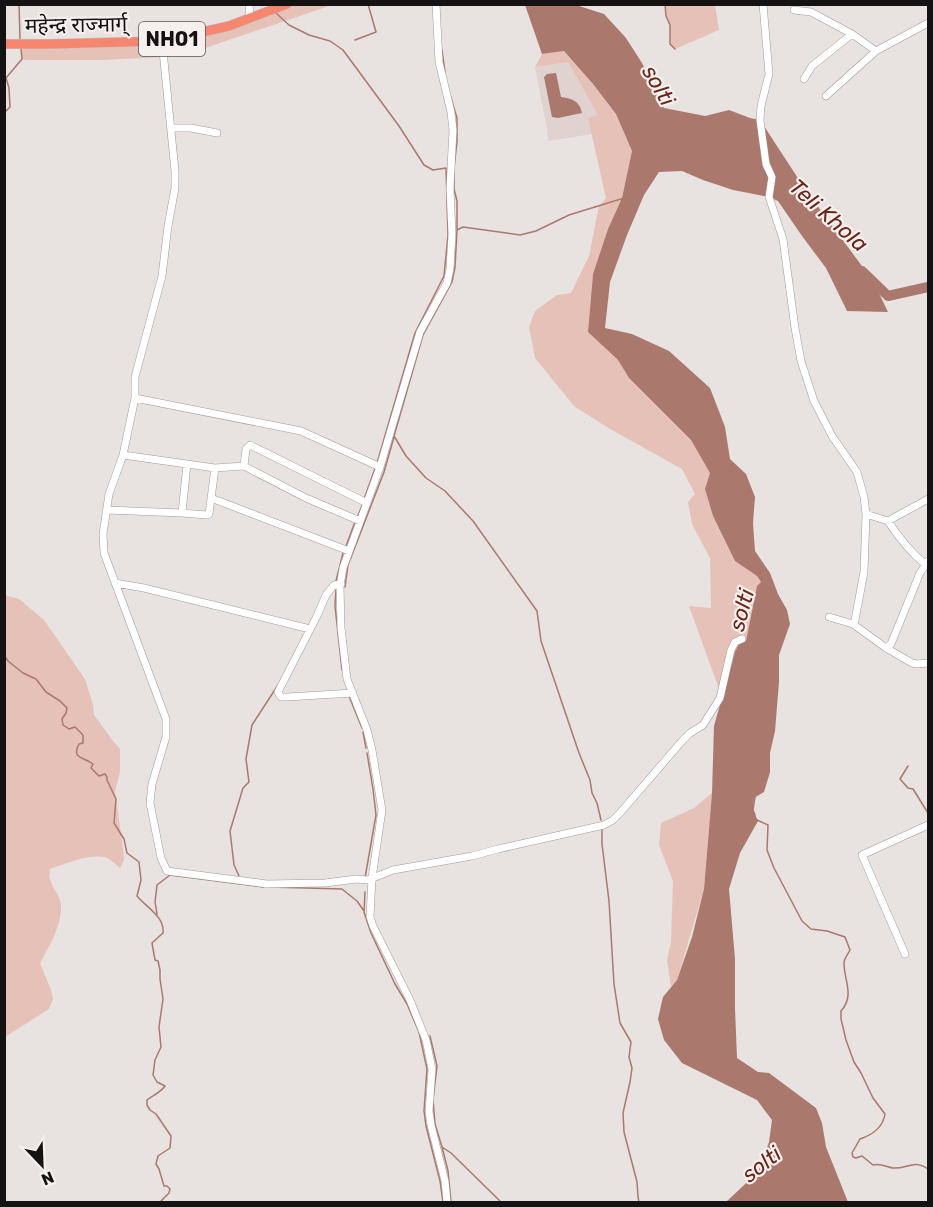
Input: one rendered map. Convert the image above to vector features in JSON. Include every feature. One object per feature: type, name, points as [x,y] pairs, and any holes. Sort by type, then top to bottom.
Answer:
[{"type":"highway","name":"महेन्द्र राज्मार्ग्","points":[[4,44],[52,45],[162,41],[230,26],[286,4]]},
{"type":"street","points":[[249,4],[250,18]]},
{"type":"street","points":[[436,4],[440,62],[453,130],[450,269],[447,283],[420,332],[380,467],[349,551],[341,584],[341,628],[347,679],[367,730],[382,810],[374,858],[370,916],[410,1000],[429,1051],[432,1069],[429,1112],[445,1181],[447,1203]]},
{"type":"street","points":[[763,4],[769,74],[760,120],[766,164],[771,177],[769,197],[783,239],[801,361],[814,401],[832,435],[857,472],[864,497],[866,514],[864,572],[853,624]]},
{"type":"street","points":[[794,10],[811,12],[852,34],[876,51]]},
{"type":"street","points":[[826,96],[876,51],[928,23]]},
{"type":"street","points":[[804,79],[812,66],[852,34]]},
{"type":"street","points":[[162,41],[175,188],[162,276],[135,377],[135,398],[123,455],[109,494],[103,544],[104,553],[166,719],[166,737],[152,784],[150,803],[161,858],[167,871],[267,884],[325,883],[372,878],[393,870],[472,856],[604,825],[620,813],[682,741],[703,725],[720,698],[731,650],[735,642],[742,639]]},
{"type":"street","points":[[171,128],[191,128],[217,133]]},
{"type":"street","points":[[135,398],[301,431],[380,467]]},
{"type":"street","points":[[244,466],[246,449],[250,446],[367,503]]},
{"type":"street","points":[[123,455],[215,468],[244,466],[306,498],[360,522]]},
{"type":"street","points":[[182,513],[187,464]]},
{"type":"street","points":[[107,510],[207,515],[209,514],[215,468]]},
{"type":"street","points":[[211,498],[349,551]]},
{"type":"street","points":[[866,514],[888,521],[928,499]]},
{"type":"street","points":[[886,648],[891,644],[920,573],[927,563],[903,544],[888,521]]},
{"type":"street","points":[[115,583],[310,629]]},
{"type":"street","points":[[341,584],[334,585],[326,595],[278,692],[279,696],[287,697],[353,693]]},
{"type":"street","points":[[829,617],[853,624],[886,648],[912,663],[928,663]]},
{"type":"street","points":[[906,954],[862,855],[928,825]]},
{"type":"shaded area","points":[[287,5],[332,5],[205,48],[164,57],[102,60],[22,59],[22,44],[162,41]]},
{"type":"shaded area","points":[[665,5],[715,5],[719,30],[675,49],[670,44],[670,25]]},
{"type":"shaded area","points":[[564,51],[616,114],[632,151],[622,198],[608,229],[593,274],[588,332],[618,360],[629,378],[691,440],[710,473],[705,489],[713,516],[735,561],[757,576],[761,582],[757,586],[746,641],[722,697],[689,606],[711,608],[710,558],[692,524],[688,502],[695,494],[682,469],[574,406],[535,358],[529,327],[535,311],[557,295],[571,293],[589,256],[599,206],[606,198],[588,118],[598,115],[568,62],[535,67],[542,54]]},
{"type":"shaded area","points":[[568,62],[599,116],[588,118],[592,134],[548,141],[535,67]]},
{"type":"shaded area","points":[[5,595],[19,599],[44,620],[85,679],[94,715],[120,749],[120,772],[115,791],[124,860],[120,868],[108,859],[98,856],[76,860],[50,869],[50,879],[60,901],[61,913],[54,936],[40,963],[53,999],[49,1009],[5,1037]]},
{"type":"shaded area","points":[[712,793],[704,889],[677,980],[671,987],[667,960],[671,942],[673,881],[659,845],[661,823],[694,808]]},
{"type":"water","name":"solti","points":[[525,5],[576,5],[604,14],[626,38],[642,63],[664,108],[705,116],[729,110],[760,120],[805,189],[873,281],[888,312],[847,311],[826,268],[778,201],[733,190],[682,171],[659,172],[644,195],[610,282],[605,328],[632,334],[669,351],[710,388],[725,427],[730,459],[746,474],[755,497],[753,523],[755,551],[770,573],[787,610],[790,624],[779,655],[779,682],[775,731],[770,753],[770,772],[764,792],[754,798],[753,810],[758,821],[740,853],[729,889],[735,959],[737,1058],[758,1072],[769,1073],[816,1108],[822,1123],[826,1147],[848,1202],[726,1202],[758,1172],[769,1142],[772,1120],[757,1100],[682,1063],[664,1040],[658,1019],[663,997],[677,980],[692,937],[704,889],[712,793],[714,726],[735,652],[739,644],[746,641],[757,586],[761,582],[757,576],[735,561],[713,516],[705,489],[710,473],[691,440],[629,378],[618,360],[588,332],[593,274],[608,229],[622,198],[632,151],[616,114],[564,51],[542,54]]},
{"type":"water","points":[[556,73],[561,97],[574,101],[579,105],[582,113],[552,117],[544,77],[547,74]]},
{"type":"waterway","points":[[19,4],[20,39]]},
{"type":"waterway","points":[[355,40],[376,32],[368,4]]},
{"type":"waterway","points":[[665,4],[666,16],[670,25],[670,44],[675,49]]},
{"type":"waterway","points":[[276,13],[289,25],[309,35],[330,41],[343,50],[399,126],[424,165],[433,170],[446,168],[448,235],[444,276],[415,333],[377,463]]},
{"type":"waterway","points":[[6,111],[10,107],[6,78],[22,59],[21,49]]},
{"type":"waterway","points":[[442,50],[445,72]]},
{"type":"waterway","points":[[450,95],[457,118],[454,167]]},
{"type":"waterway","points":[[454,171],[457,229]]},
{"type":"waterway","points":[[601,820],[590,780],[541,641],[537,611],[473,521],[445,491],[426,478],[406,456],[394,436],[423,335],[452,282],[457,230],[463,227],[520,235],[536,231],[569,215],[624,198]]},
{"type":"waterway","name":"Teli Khola","points":[[862,271],[888,296],[928,287]]},
{"type":"waterway","points":[[345,587],[348,565],[384,472],[394,437]]},
{"type":"waterway","points":[[364,499],[376,466]]},
{"type":"waterway","points":[[357,518],[363,503]]},
{"type":"waterway","points":[[346,546],[355,522]]},
{"type":"waterway","points":[[334,582],[343,553]]},
{"type":"waterway","points":[[336,588],[335,606],[342,670]]},
{"type":"waterway","points":[[4,655],[23,673],[36,679],[46,692],[67,708],[62,719],[63,725],[69,729],[75,727],[83,735],[83,743],[79,744],[77,749],[78,755],[93,764],[91,768],[99,776],[105,774],[107,777],[116,799],[114,823],[124,839],[127,853],[139,862],[141,880],[137,896],[158,917],[163,927],[163,933],[152,943],[155,960],[158,961],[160,970],[163,999],[159,1027],[161,1047],[155,1060],[153,1075],[157,1082],[165,1086],[147,1100],[150,1110],[156,1114],[171,1136],[170,1148],[158,1156],[156,1164],[164,1186],[170,1189],[160,1202]]},
{"type":"waterway","points":[[239,876],[234,865],[230,831],[243,788],[249,782],[246,759],[252,725],[278,685]]},
{"type":"waterway","points":[[349,696],[362,728]]},
{"type":"waterway","points":[[363,732],[366,748]]},
{"type":"waterway","points":[[365,878],[376,815],[367,753]]},
{"type":"waterway","points":[[908,766],[900,779],[908,788],[913,789],[928,813]]},
{"type":"waterway","points":[[755,797],[753,810],[755,815]]},
{"type":"waterway","points":[[757,820],[768,825],[767,850],[802,921],[811,929],[845,937],[850,950],[844,961],[848,994],[841,1011],[841,1019],[854,1062],[873,1098],[885,1114],[876,1130],[860,1139],[852,1153],[853,1157],[862,1156],[873,1165],[893,1168],[919,1165],[928,1169]]},
{"type":"waterway","points":[[602,828],[614,984],[620,1023],[631,1042],[629,1057],[632,1068],[623,1113],[624,1132],[637,1182],[639,1202]]},
{"type":"waterway","points":[[157,914],[155,902],[157,885],[170,875],[263,887]]},
{"type":"waterway","points":[[270,887],[342,889],[357,901],[364,911]]},
{"type":"waterway","points":[[365,892],[364,912],[371,933],[419,1032],[427,1069],[424,1111],[426,1126],[443,1202]]},
{"type":"waterway","points":[[430,1036],[437,1066],[433,1100],[435,1124],[442,1147],[501,1202]]},
{"type":"waterway","points":[[442,1147],[448,1171],[451,1202]]}]
